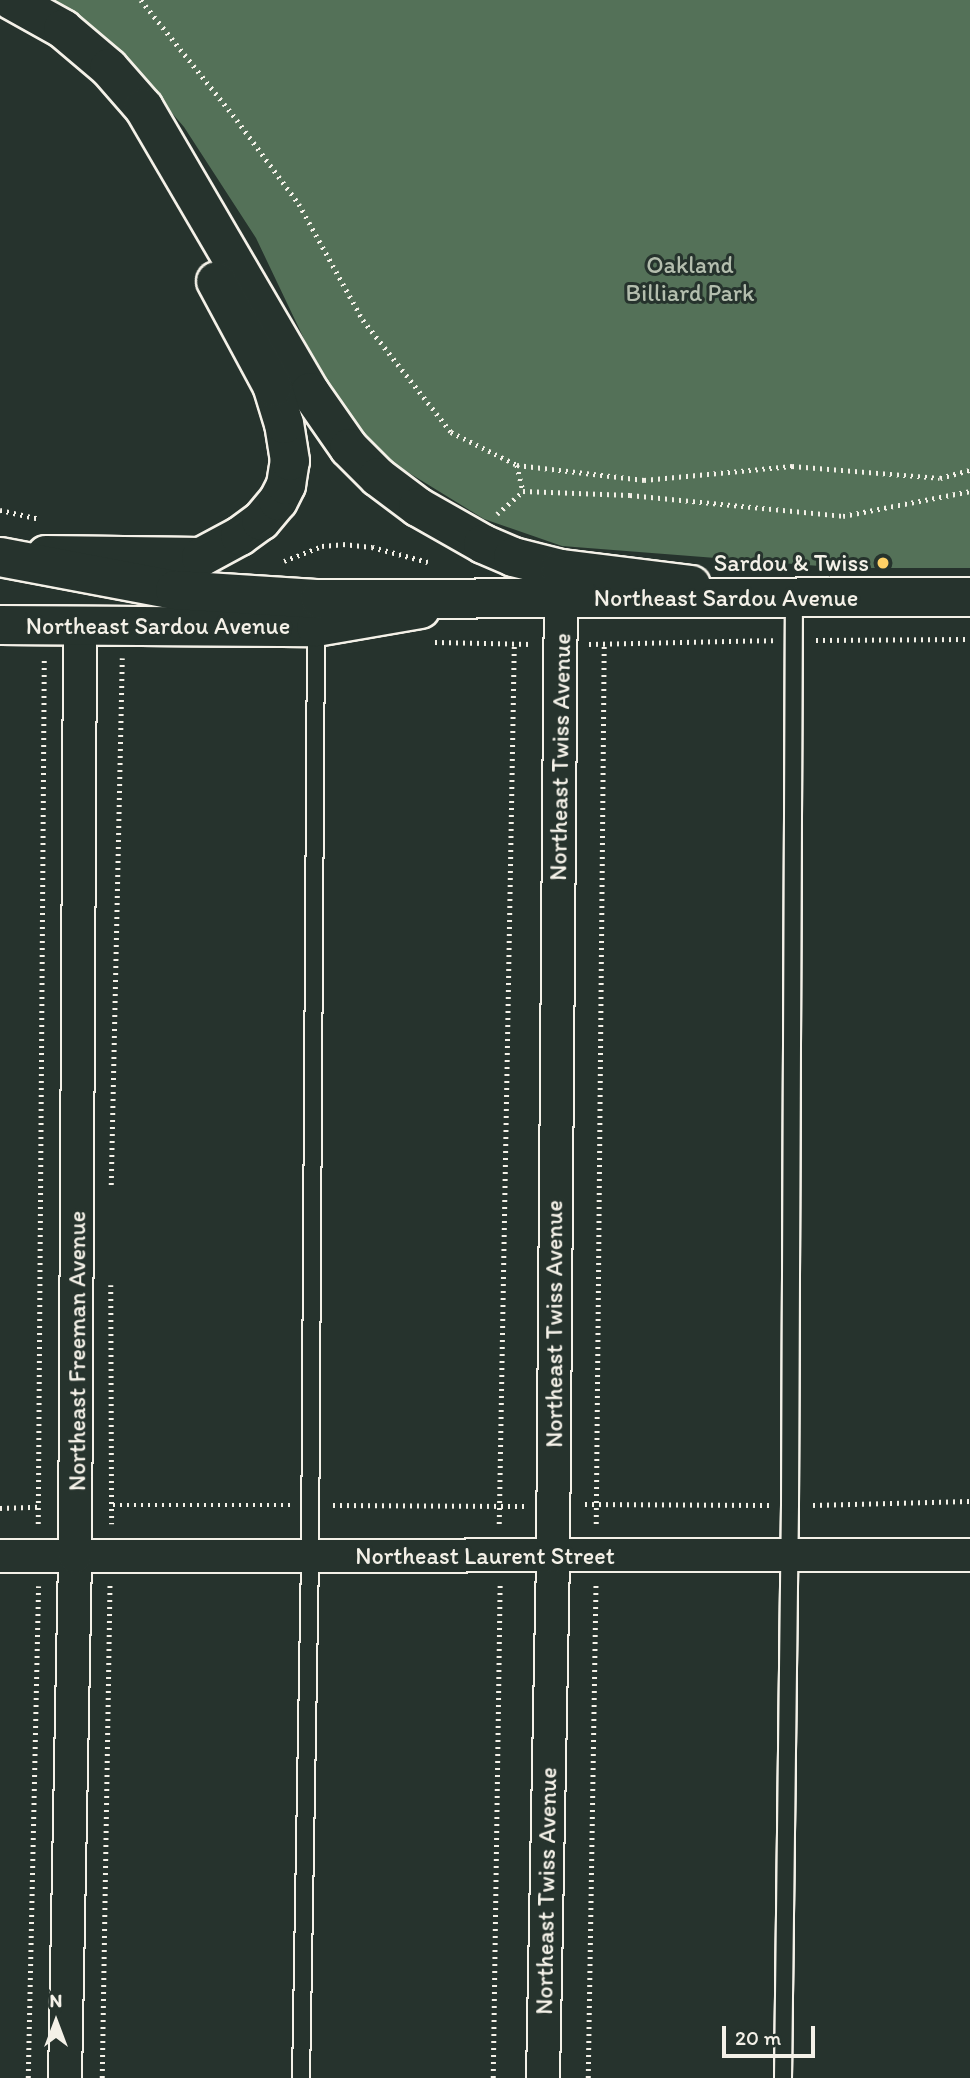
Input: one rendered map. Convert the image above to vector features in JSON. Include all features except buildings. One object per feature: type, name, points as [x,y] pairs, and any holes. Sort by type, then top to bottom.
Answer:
[{"type":"street","points":[[11,0],[63,29],[109,68],[144,107],[310,392],[358,458],[418,507],[561,584]]},
{"type":"street","points":[[0,22],[90,80],[128,128],[163,186],[273,387],[284,424],[290,461],[286,485],[278,501],[261,521],[201,557],[0,556]]},
{"type":"street","name":"Northeast Sardou Avenue","points":[[0,556],[175,590],[320,599],[482,599]]},
{"type":"street","name":"Northeast Sardou Avenue","points":[[0,625],[316,627],[561,584],[794,597],[970,597]]},
{"type":"street","name":"Northeast Twiss Avenue","points":[[542,2078],[553,1556],[561,584]]},
{"type":"street","name":"Northeast Freeman Avenue","points":[[65,2078],[76,1505],[79,625]]},
{"type":"street","name":"Northeast Laurent Street","points":[[0,1556],[970,1555]]},
{"type":"lane","points":[[783,2078],[790,1557],[794,597]]},
{"type":"lane","points":[[301,2078],[311,1505],[316,627]]},
{"type":"path","points":[[142,0],[299,204],[363,320],[451,432],[517,465],[644,480],[792,466],[940,478],[970,470]]},
{"type":"path","points":[[517,465],[523,492],[630,495],[844,516],[970,491]]},
{"type":"path","points":[[794,640],[970,639]]},
{"type":"path","points":[[493,2078],[499,1506],[514,643]]},
{"type":"path","points":[[588,2078],[597,1556],[595,1504],[604,644]]},
{"type":"path","points":[[111,1198],[122,656]]},
{"type":"path","points":[[29,2078],[38,1507],[44,657]]},
{"type":"path","points":[[102,2078],[110,1557],[114,1505],[111,1281]]},
{"type":"path","points":[[0,1508],[76,1505],[790,1505],[970,1501]]},
{"type":"green space","name":"Oakland Billiard Park","points":[[47,0],[970,0],[970,568],[845,568],[562,546],[484,519],[388,460],[367,440],[316,364],[256,238],[184,127],[115,47]]},
{"type":"place","name":"Sardou & Twiss","points":[[883,563]]}]
